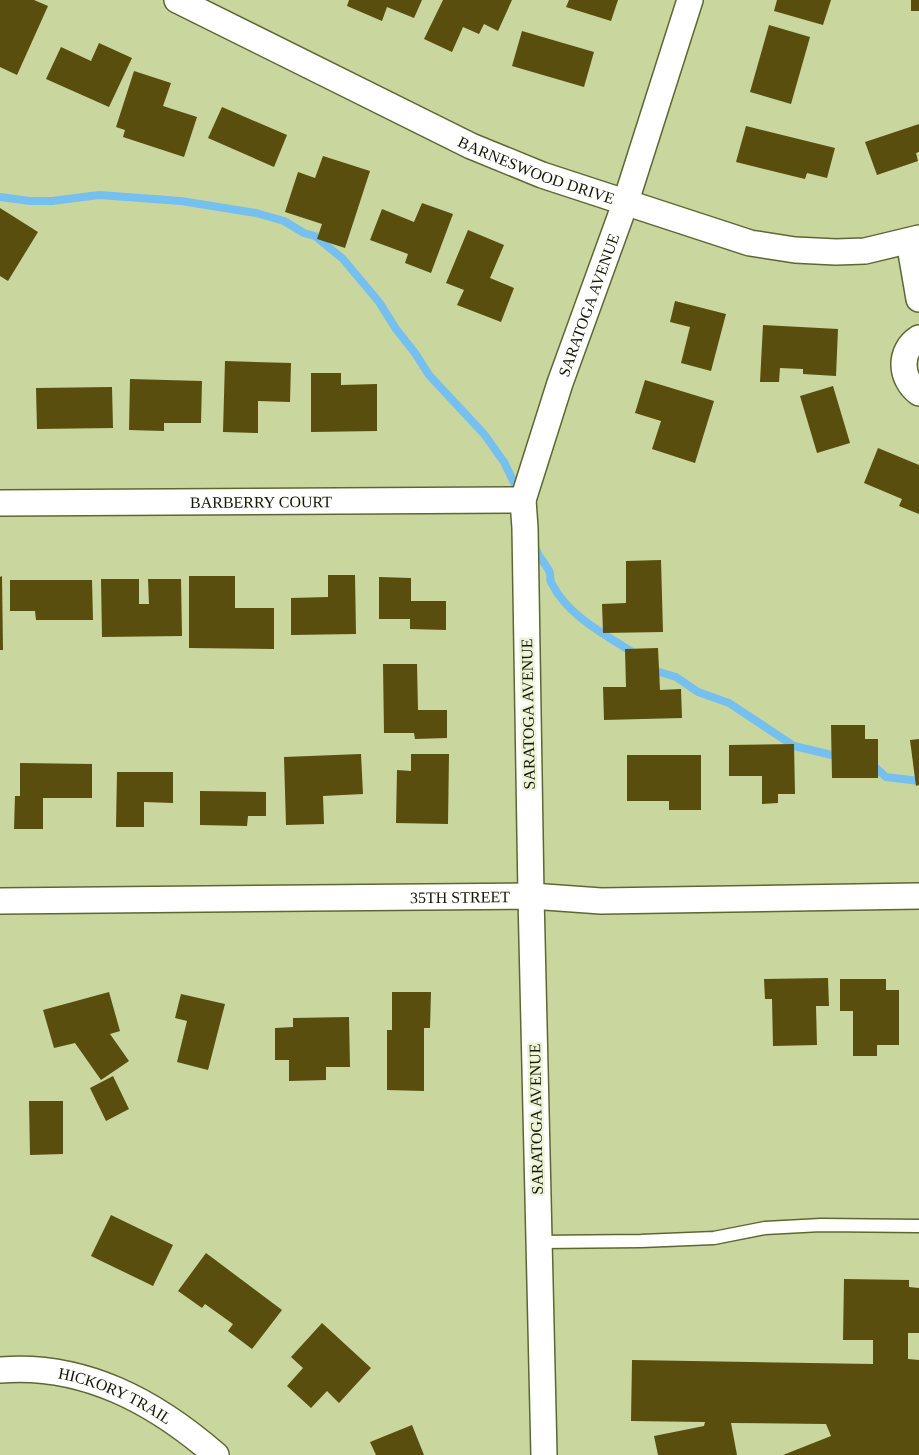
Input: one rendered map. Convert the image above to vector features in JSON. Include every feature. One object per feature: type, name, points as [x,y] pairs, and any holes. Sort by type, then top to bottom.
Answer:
[{"type":"street","name":"BARNESWOOD DRIVE","points":[[177,0],[471,146],[542,175],[750,243],[795,250],[836,252],[865,251],[914,240]]},
{"type":"street","name":"SARATOGA AVENUE","points":[[544,1455],[531,896],[526,538],[523,500],[560,383],[626,201],[690,0]]},
{"type":"street","points":[[914,240],[919,299]]},
{"type":"street","points":[[919,338],[913,342],[904,356],[903,371],[910,387],[919,393]]},
{"type":"street","name":"BARBERRY COURT","points":[[0,503],[523,500]]},
{"type":"street","name":"35TH STREET","points":[[0,901],[531,896],[601,900],[919,896]]},
{"type":"street","name":"HICKORY TRAIL","points":[[0,1370],[42,1371],[66,1374],[114,1388],[136,1398],[172,1420],[216,1455]]},
{"type":"lane","points":[[539,1242],[714,1238],[764,1228],[821,1225],[919,1226]]},
{"type":"building","points":[[0,0],[34,0],[48,6],[17,75],[0,67]]},
{"type":"building","points":[[349,0],[422,0],[414,18],[387,7],[382,21],[347,6]]},
{"type":"building","points":[[443,0],[512,0],[498,31],[484,24],[479,34],[463,27],[452,52],[424,39]]},
{"type":"building","points":[[569,0],[618,0],[611,21],[566,7]]},
{"type":"building","points":[[777,0],[831,0],[823,25],[774,11]]},
{"type":"building","points":[[911,0],[919,0],[919,11],[911,11]]},
{"type":"building","points":[[769,25],[810,37],[791,104],[750,92]]},
{"type":"building","points":[[522,31],[594,52],[584,87],[512,66]]},
{"type":"building","points":[[99,43],[132,58],[109,107],[46,79],[61,47],[91,61]]},
{"type":"building","points":[[134,71],[171,83],[163,106],[197,117],[184,157],[123,137],[125,130],[116,127]]},
{"type":"building","points":[[222,107],[287,135],[274,167],[208,138]]},
{"type":"building","points":[[919,124],[919,152],[916,153],[918,161],[877,175],[865,142]]},
{"type":"building","points":[[746,126],[835,148],[827,178],[807,173],[805,179],[736,162]]},
{"type":"building","points":[[323,156],[370,171],[345,248],[317,239],[322,224],[285,212],[298,172],[315,178]]},
{"type":"building","points":[[422,203],[453,214],[431,273],[405,263],[408,254],[370,240],[382,209],[414,222]]},
{"type":"building","points":[[0,208],[38,232],[8,281],[0,276]]},
{"type":"building","points":[[468,230],[504,245],[490,278],[514,288],[501,322],[457,305],[464,290],[446,283]]},
{"type":"building","points":[[675,301],[726,314],[711,371],[681,363],[690,327],[670,322]]},
{"type":"building","points":[[763,325],[838,329],[836,376],[803,374],[803,369],[780,368],[779,382],[760,382]]},
{"type":"building","points":[[225,361],[291,363],[290,402],[258,401],[258,433],[223,432]]},
{"type":"building","points":[[311,373],[341,373],[341,385],[377,384],[377,431],[311,432]]},
{"type":"building","points":[[130,379],[202,381],[201,423],[164,423],[164,431],[129,430]]},
{"type":"building","points":[[645,380],[714,401],[695,463],[652,449],[661,421],[635,413]]},
{"type":"building","points":[[833,386],[850,443],[817,453],[800,396]]},
{"type":"building","points":[[112,387],[113,428],[37,429],[36,388]]},
{"type":"building","points":[[878,448],[919,465],[919,514],[899,506],[902,499],[864,483]]},
{"type":"building","points":[[661,560],[663,632],[603,633],[602,604],[626,603],[626,561]]},
{"type":"building","points":[[328,575],[355,575],[356,634],[291,635],[291,598],[328,597]]},
{"type":"building","points":[[2,576],[3,650],[0,650],[0,577]]},
{"type":"building","points":[[189,576],[235,576],[235,608],[274,608],[274,649],[189,648]]},
{"type":"building","points":[[379,577],[411,578],[411,601],[446,601],[446,630],[410,629],[410,619],[379,619]]},
{"type":"building","points":[[101,579],[139,579],[139,604],[149,604],[148,579],[181,579],[182,636],[102,637]]},
{"type":"building","points":[[10,580],[92,580],[93,620],[36,620],[35,611],[10,611]]},
{"type":"building","points":[[658,648],[660,690],[681,689],[682,718],[604,720],[603,687],[626,687],[625,649]]},
{"type":"building","points":[[383,664],[417,664],[418,710],[447,710],[447,738],[415,739],[414,733],[384,733]]},
{"type":"building","points":[[831,725],[865,725],[865,739],[878,739],[878,778],[832,778]]},
{"type":"building","points":[[919,739],[919,785],[916,786],[910,740]]},
{"type":"building","points":[[794,744],[795,794],[778,794],[778,803],[762,804],[762,776],[729,776],[729,745]]},
{"type":"building","points":[[361,754],[363,794],[323,796],[324,824],[286,825],[284,757]]},
{"type":"building","points":[[411,754],[449,754],[448,824],[396,823],[397,770],[411,771]]},
{"type":"building","points":[[627,755],[701,755],[701,810],[669,810],[669,801],[627,801]]},
{"type":"building","points":[[20,763],[92,764],[92,798],[43,798],[43,829],[14,829],[15,796],[20,796]]},
{"type":"building","points":[[117,772],[173,772],[173,803],[144,802],[144,827],[116,827]]},
{"type":"building","points":[[200,791],[266,792],[266,816],[248,816],[247,826],[200,825]]},
{"type":"building","points":[[828,978],[829,1006],[816,1006],[817,1045],[773,1046],[772,999],[765,999],[764,979]]},
{"type":"building","points":[[840,979],[886,979],[886,990],[899,990],[899,1045],[877,1045],[877,1056],[853,1056],[853,1011],[840,1011]]},
{"type":"building","points":[[109,992],[120,1031],[110,1034],[129,1061],[101,1080],[75,1043],[54,1048],[43,1010]]},
{"type":"building","points":[[392,992],[431,992],[430,1028],[424,1028],[424,1091],[387,1090],[387,1030],[392,1030]]},
{"type":"building","points":[[181,994],[225,1004],[208,1070],[177,1062],[187,1021],[175,1018]]},
{"type":"building","points":[[349,1017],[350,1067],[326,1067],[326,1080],[289,1081],[289,1060],[275,1060],[275,1028],[293,1027],[293,1018]]},
{"type":"building","points":[[113,1076],[129,1109],[106,1121],[90,1088]]},
{"type":"building","points":[[29,1101],[63,1101],[63,1154],[30,1155]]},
{"type":"building","points":[[111,1215],[173,1245],[153,1286],[91,1256]]},
{"type":"building","points":[[206,1253],[282,1310],[252,1349],[228,1331],[233,1324],[205,1304],[202,1308],[178,1291]]},
{"type":"building","points":[[844,1279],[909,1280],[909,1287],[919,1288],[919,1333],[908,1333],[908,1359],[919,1360],[919,1455],[783,1455],[831,1436],[826,1424],[731,1423],[737,1455],[658,1455],[654,1436],[704,1426],[705,1422],[631,1421],[632,1360],[873,1364],[873,1340],[843,1340]]},
{"type":"building","points":[[322,1323],[371,1368],[339,1403],[327,1391],[311,1408],[287,1386],[303,1368],[291,1357]]},
{"type":"building","points":[[412,1425],[424,1455],[376,1455],[370,1442]]},
{"type":"waterway","points":[[0,197],[30,201],[52,201],[99,195],[181,201],[256,213],[284,221],[304,233],[315,236],[343,259],[379,302],[429,375],[484,434],[504,462],[519,493]]},
{"type":"waterway","points":[[535,546],[550,573],[551,583],[568,606],[600,632],[635,654]]},
{"type":"waterway","points":[[652,667],[656,671],[676,677],[698,692],[729,703],[794,746],[840,757]]},
{"type":"waterway","points":[[870,765],[886,777],[919,781]]}]
